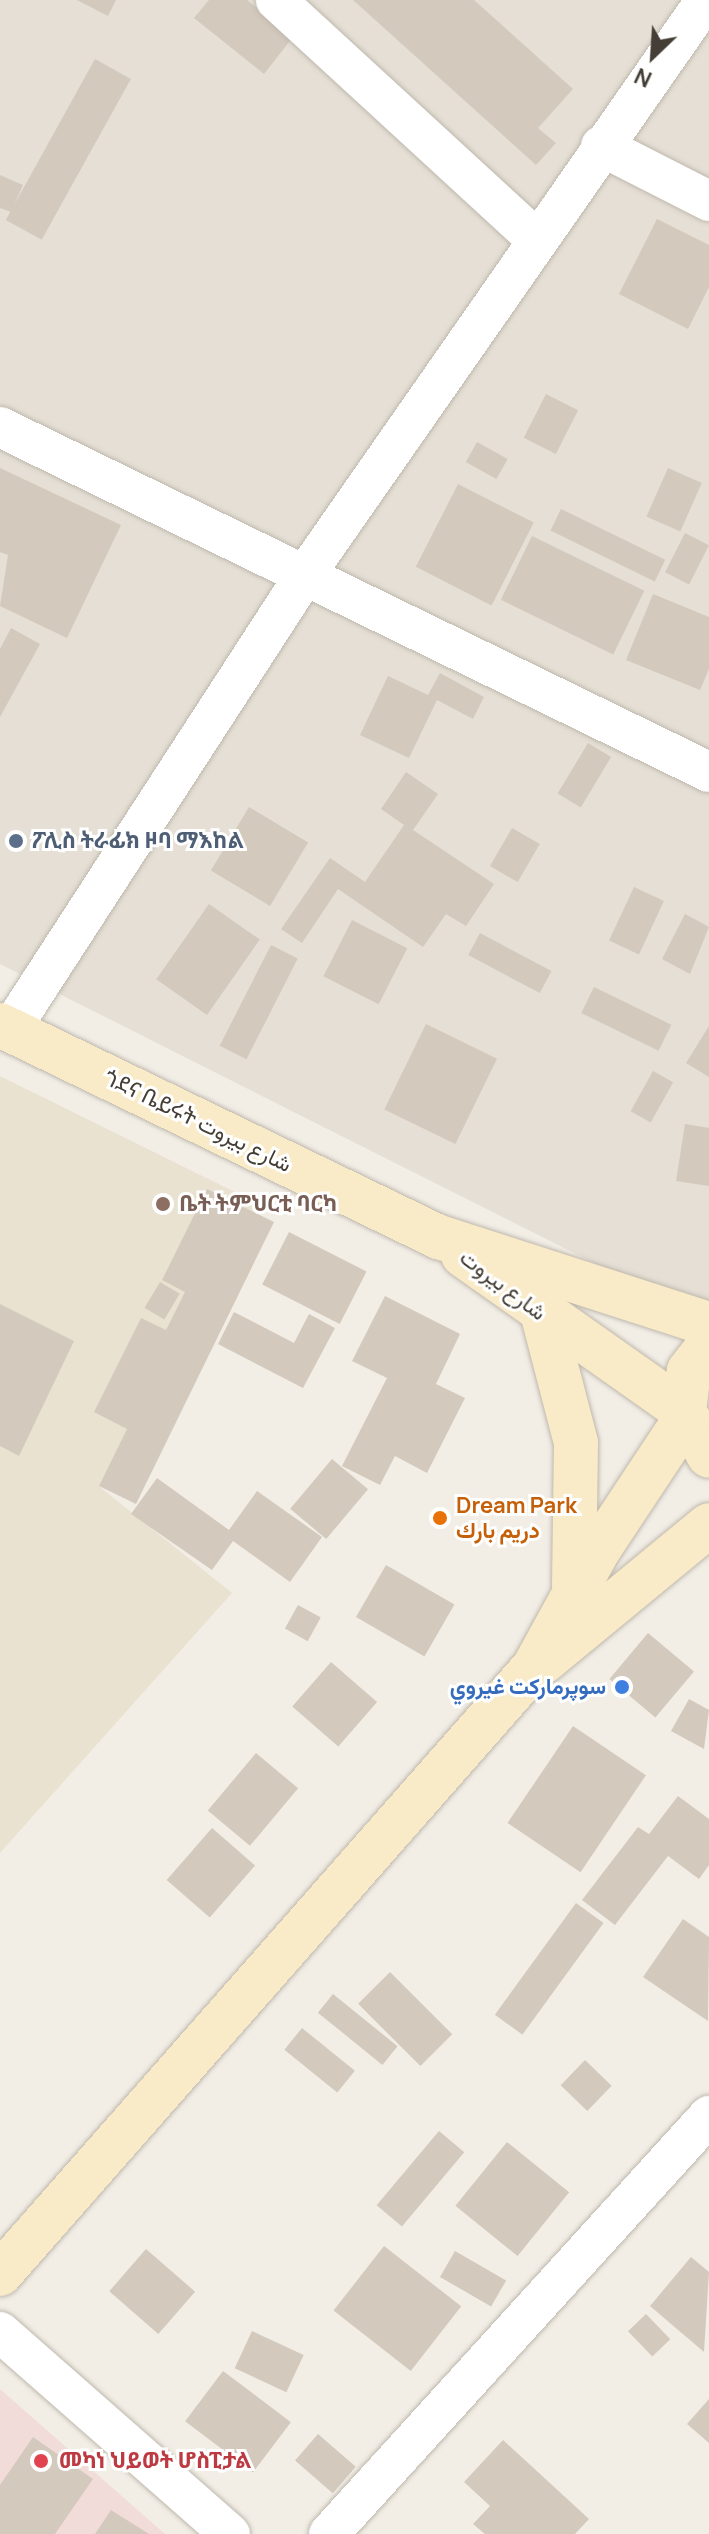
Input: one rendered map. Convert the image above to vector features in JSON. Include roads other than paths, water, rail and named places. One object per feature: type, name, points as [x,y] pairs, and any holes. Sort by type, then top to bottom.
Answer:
[{"type":"main road","name":"ጎደና ቤይሩት شارع بيروت","points":[[5,1028],[439,1237]]},
{"type":"main road","name":"شارع بيروت","points":[[439,1237],[543,1316],[684,1415]]},
{"type":"main road","name":"شارع بيروت","points":[[439,1237],[709,1324]]},
{"type":"main road","points":[[543,1316],[576,1443],[573,1595]]},
{"type":"main road","points":[[534,1667],[573,1595],[684,1415],[689,1371],[709,1345]]},
{"type":"main road","points":[[684,1415],[709,1456]]},
{"type":"main road","points":[[0,2274],[534,1667],[709,1525]]},
{"type":"street","points":[[276,0],[537,240]]},
{"type":"street","points":[[5,1028],[305,575],[601,146],[706,0]]},
{"type":"street","points":[[601,146],[709,201]]},
{"type":"street","points":[[0,427],[709,772]]},
{"type":"street","points":[[329,2534],[709,2116]]},
{"type":"street","points":[[0,2332],[230,2534]]},
{"type":"place","name":"ፖሊስ ትራፊክ ዞባ ማእከል","points":[[16,841]]},
{"type":"place","name":"ቤት ትምህርቲ ባርካ","points":[[163,1204]]},
{"type":"place","name":"Dream Park دريم بارك","points":[[440,1518]]},
{"type":"place","name":"سوپرمارکت غيروي","points":[[622,1687]]},
{"type":"place","name":"መካነ ህይወት ሆስፒታል","points":[[41,2461]]}]
